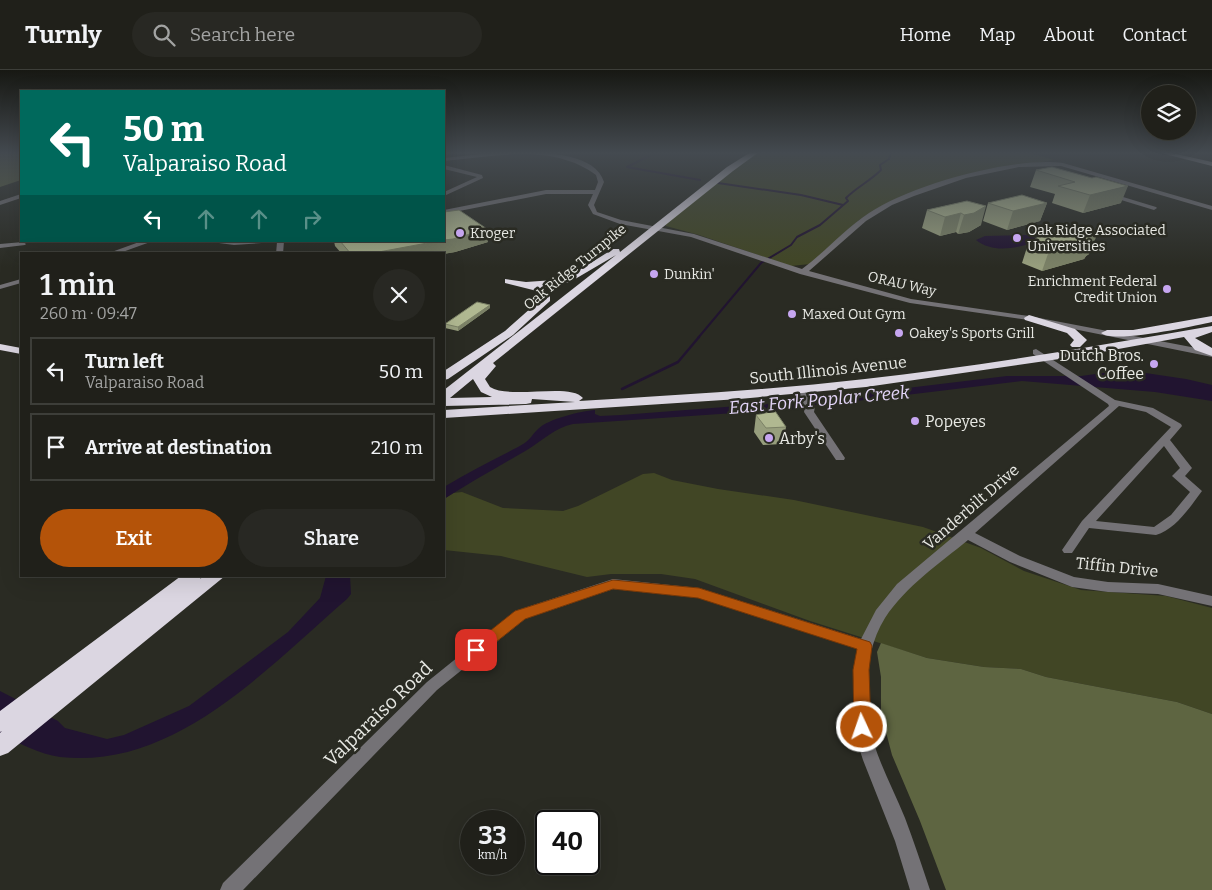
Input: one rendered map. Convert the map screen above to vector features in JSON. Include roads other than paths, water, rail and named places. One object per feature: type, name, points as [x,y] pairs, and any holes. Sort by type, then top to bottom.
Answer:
[{"type":"highway","name":"Oak Ridge Turnpike","points":[[445,395],[616,251],[652,227],[696,190]]},
{"type":"highway","name":"Oak Ridge Turnpike","points":[[445,383],[511,338],[701,190]]},
{"type":"highway","points":[[577,398],[550,395],[507,396],[491,394],[485,389],[479,379],[481,374],[502,357],[511,338],[546,298],[537,288],[508,281],[542,285],[565,282],[616,251]]},
{"type":"highway","points":[[1029,318],[1071,331],[1081,340],[1076,346]]},
{"type":"highway","points":[[1107,333],[1133,333],[1212,320]]},
{"type":"highway","name":"South Illinois Avenue","points":[[445,411],[800,393],[1040,355],[1076,346],[1212,320]]},
{"type":"highway","points":[[1207,330],[1192,334],[1189,337],[1200,349],[1212,353]]},
{"type":"highway","name":"South Illinois Avenue","points":[[445,411],[577,398],[793,384],[1040,355],[1147,341],[1207,330]]},
{"type":"highway","points":[[0,338],[20,343]]},
{"type":"highway","points":[[445,375],[511,338]]},
{"type":"highway","points":[[0,347],[20,351]]},
{"type":"highway","points":[[2,737],[49,695],[192,577]]},
{"type":"highway","points":[[172,611],[215,577]]},
{"type":"highway","points":[[49,695],[221,577]]},
{"type":"street","points":[[803,272],[862,221],[888,204],[925,190]]},
{"type":"street","points":[[1151,190],[1212,208]]},
{"type":"street","points":[[445,212],[546,192],[596,192]]},
{"type":"street","name":"ORAU Way","points":[[596,192],[591,205],[595,213],[614,220],[692,235],[803,272],[910,301],[1029,318],[1212,353]]},
{"type":"street","points":[[1107,194],[1154,208]]},
{"type":"street","points":[[0,203],[20,196]]},
{"type":"street","points":[[115,252],[147,242]]},
{"type":"street","points":[[220,242],[254,242]]},
{"type":"street","points":[[0,246],[23,244]]},
{"type":"street","points":[[0,287],[20,281]]},
{"type":"street","points":[[1040,355],[1094,389],[1113,404],[1149,410],[1177,426],[1086,524],[1068,550]]},
{"type":"street","points":[[800,393],[810,406],[809,412],[840,458]]},
{"type":"street","name":"Vanderbilt Drive","points":[[920,890],[912,863],[862,727],[861,670],[865,646],[872,628],[890,600],[916,575],[967,534],[1113,404]]},
{"type":"street","points":[[1086,524],[1156,531],[1175,518],[1196,491],[1178,476],[1186,468],[1165,440]]},
{"type":"street","name":"Tiffin Drive","points":[[967,534],[1015,559],[1072,582],[1108,587],[1158,589],[1212,601]]},
{"type":"street","name":"Valparaiso Road","points":[[230,890],[432,686],[520,615],[613,584],[699,593],[865,646]]},
{"type":"water","points":[[1027,235],[1041,240],[1017,247],[1000,248],[983,245],[976,240],[985,236]]},
{"type":"water","name":"East Fork Poplar Creek","points":[[1125,370],[1186,379],[1212,385],[1212,401],[1155,392],[1022,381],[823,405],[799,405],[795,409],[573,424],[555,431],[527,450],[445,498],[445,486],[522,445],[543,425],[565,416],[582,412],[595,410],[595,414],[600,416],[621,415],[791,402],[1007,376],[1081,376]]},
{"type":"water","points":[[326,577],[350,577],[351,594],[347,599],[252,682],[217,708],[181,731],[142,747],[102,757],[52,756],[29,748],[0,734],[0,691],[58,721],[65,728],[107,739],[124,735],[189,706],[288,632],[320,598]]},
{"type":"waterway","points":[[768,190],[801,195],[843,205]]},
{"type":"waterway","points":[[698,338],[761,263],[791,245],[797,237],[820,225],[848,201],[846,198],[855,190]]},
{"type":"waterway","points":[[622,389],[678,362],[699,337]]},
{"type":"place","name":"Kroger","points":[[460,233]]},
{"type":"place","name":"Oak Ridge Associated Universities","points":[[1017,238]]},
{"type":"place","name":"Dunkin'","points":[[654,274]]},
{"type":"place","name":"Enrichment Federal Credit Union","points":[[1167,289]]},
{"type":"place","name":"Maxed Out Gym","points":[[792,314]]},
{"type":"place","name":"Oakey's Sports Grill","points":[[899,333]]},
{"type":"place","name":"Dutch Bros. Coffee","points":[[1154,364]]},
{"type":"place","name":"Popeyes","points":[[915,421]]},
{"type":"place","name":"Arby's","points":[[769,438]]}]
